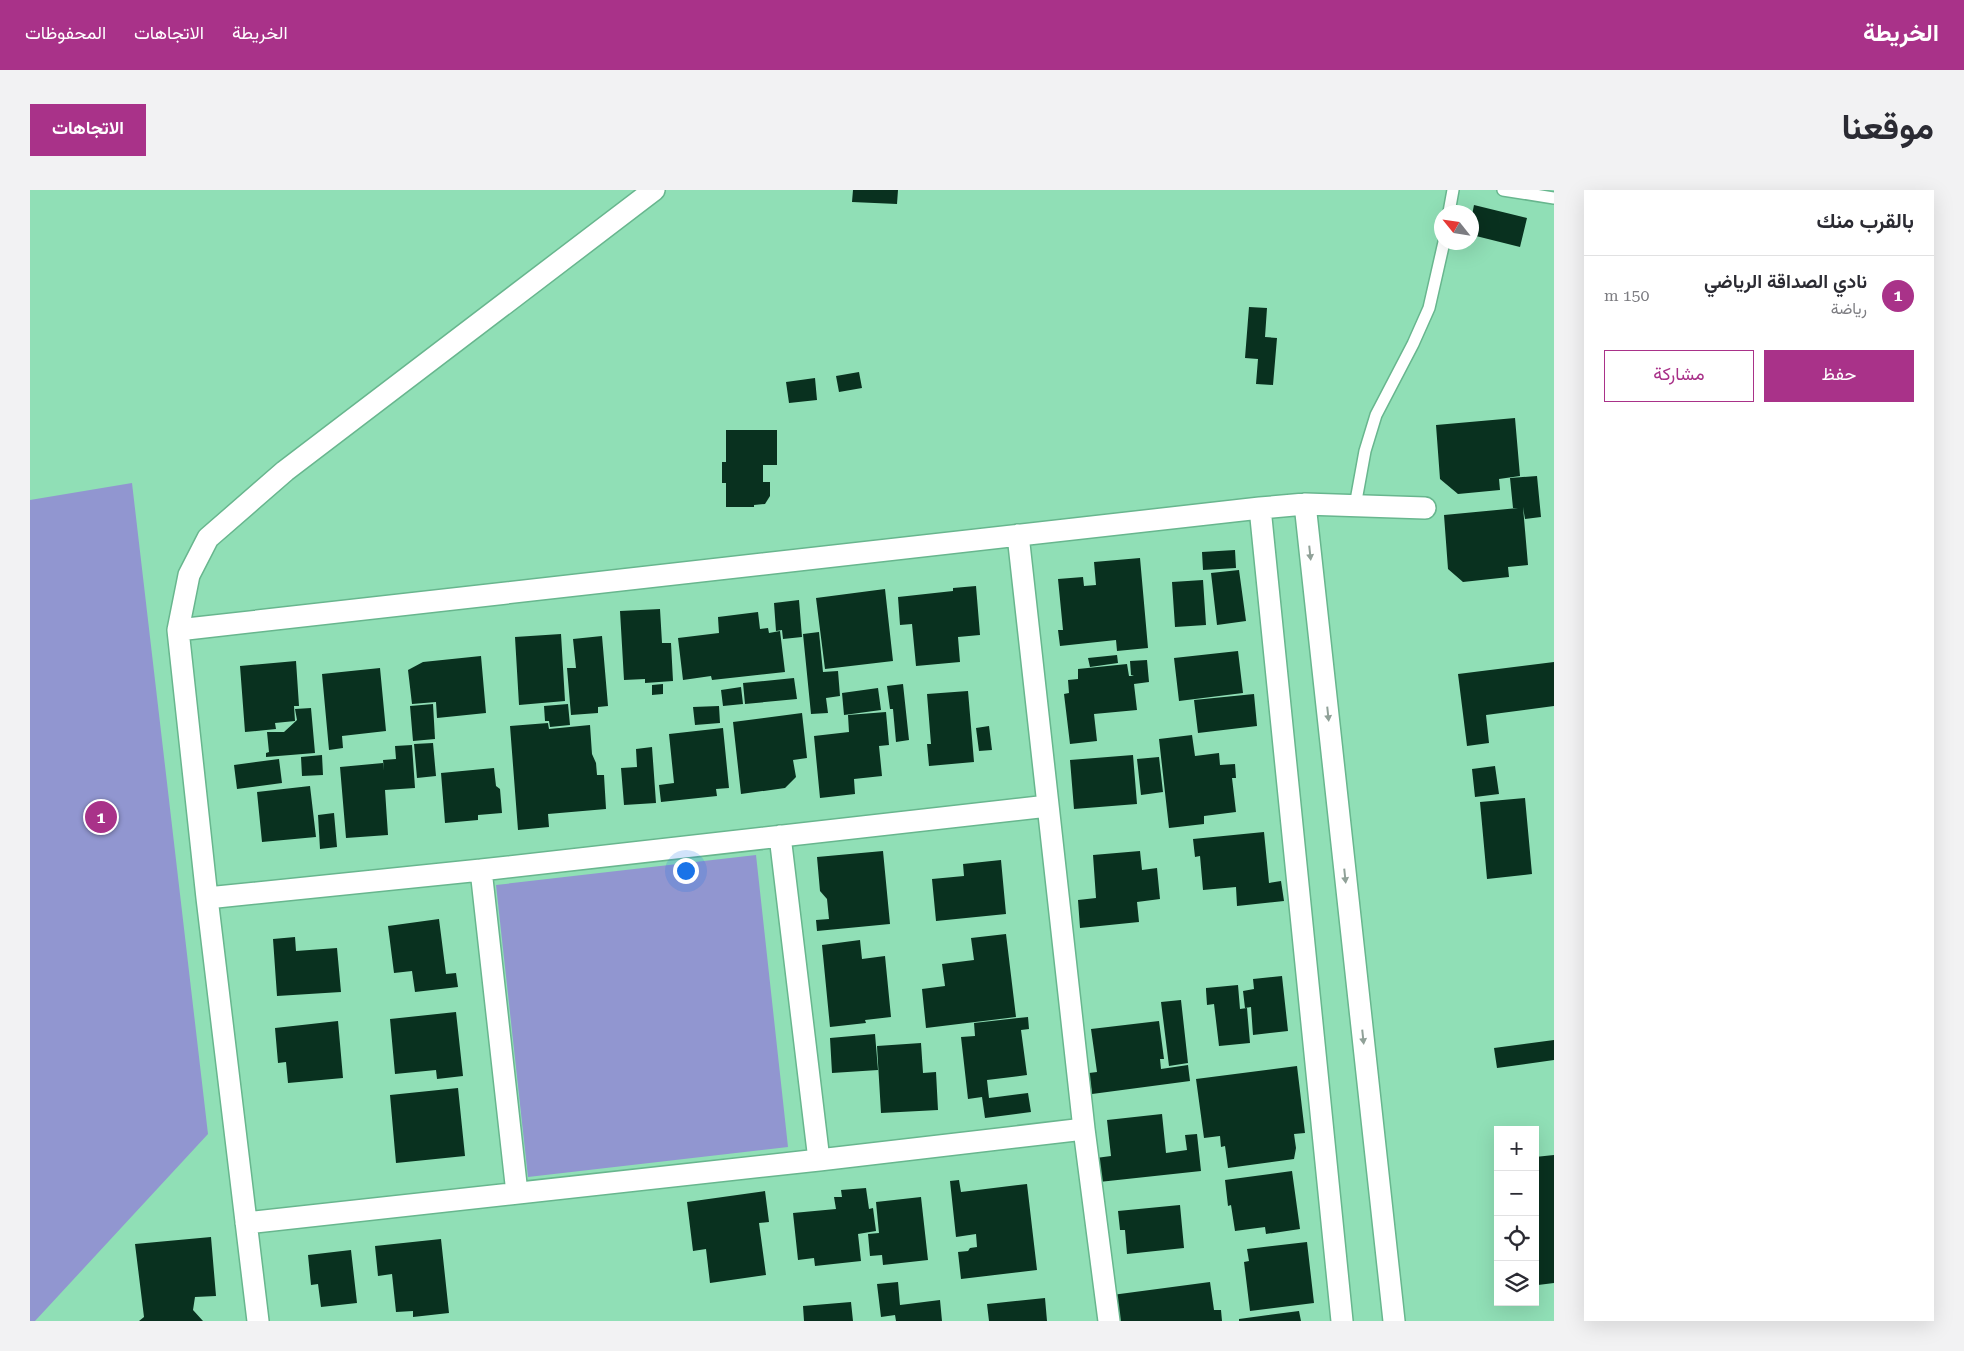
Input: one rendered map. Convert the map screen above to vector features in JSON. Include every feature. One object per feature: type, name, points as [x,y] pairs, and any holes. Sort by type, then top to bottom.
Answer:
[{"type":"street","points":[[258,1321],[207,898],[178,630],[189,575],[208,538],[285,471],[654,190]]},
{"type":"street","points":[[178,630],[1260,508],[1304,504],[1425,508]]},
{"type":"street","points":[[1304,504],[1394,1321]]},
{"type":"street","points":[[1260,508],[1342,1321]]},
{"type":"street","points":[[1018,535],[1084,1129],[1109,1321]]},
{"type":"street","points":[[207,898],[481,870],[1048,806]]},
{"type":"street","points":[[780,836],[819,1160]]},
{"type":"street","points":[[481,870],[517,1193]]},
{"type":"street","points":[[246,1222],[819,1160],[1084,1129]]},
{"type":"lane","points":[[1450,205],[1453,190]]},
{"type":"lane","points":[[1502,190],[1554,198]]},
{"type":"lane","points":[[1355,506],[1365,451],[1376,415],[1413,344],[1429,308],[1442,250]]},
{"type":"shaded area","points":[[132,483],[208,1134],[35,1321],[30,1321],[30,500]]},
{"type":"shaded area","points":[[756,855],[788,1147],[528,1177],[496,885]]},
{"type":"building","points":[[853,190],[898,190],[897,204],[852,202]]},
{"type":"building","points":[[1479,206],[1527,218],[1520,247],[1479,237]]},
{"type":"building","points":[[1249,307],[1267,308],[1265,337],[1277,338],[1273,385],[1256,384],[1258,359],[1245,358]]},
{"type":"building","points":[[859,372],[862,388],[839,392],[836,376]]},
{"type":"building","points":[[815,378],[817,400],[789,403],[786,382]]},
{"type":"building","points":[[1515,418],[1520,476],[1499,479],[1500,490],[1458,494],[1440,479],[1436,425]]},
{"type":"building","points":[[726,430],[777,430],[777,465],[763,465],[763,482],[770,482],[770,496],[765,504],[754,505],[754,507],[726,507],[726,483],[722,483],[722,462],[726,462]]},
{"type":"building","points":[[1537,476],[1541,517],[1525,519],[1523,507],[1528,565],[1508,567],[1509,577],[1463,582],[1448,569],[1444,515],[1518,508],[1513,508],[1510,478]]},
{"type":"building","points":[[1235,550],[1236,568],[1203,570],[1202,552]]},
{"type":"building","points":[[1140,558],[1148,648],[1117,651],[1116,640],[1060,646],[1058,630],[1063,630],[1058,579],[1083,577],[1084,586],[1096,585],[1094,562]]},
{"type":"building","points":[[1239,570],[1246,621],[1217,625],[1211,573]]},
{"type":"building","points":[[1203,580],[1206,625],[1175,627],[1172,582]]},
{"type":"building","points":[[976,586],[980,635],[958,637],[960,662],[916,666],[912,624],[900,625],[898,597],[953,591],[953,588]]},
{"type":"building","points":[[885,589],[893,661],[825,669],[816,598]]},
{"type":"building","points":[[799,600],[802,637],[783,639],[782,630],[776,631],[774,603]]},
{"type":"building","points":[[660,609],[662,643],[671,643],[673,681],[645,683],[645,679],[624,680],[620,611]]},
{"type":"building","points":[[758,612],[760,629],[768,628],[769,633],[780,631],[785,672],[712,680],[711,676],[683,680],[678,638],[719,633],[718,617]]},
{"type":"building","points":[[819,632],[823,672],[838,671],[840,696],[826,698],[828,713],[811,714],[803,634]]},
{"type":"building","points":[[561,634],[565,701],[519,705],[515,637]]},
{"type":"building","points":[[602,636],[608,706],[598,707],[598,713],[571,715],[567,668],[576,668],[573,639]]},
{"type":"building","points":[[1238,651],[1243,693],[1179,701],[1174,658]]},
{"type":"building","points":[[1117,655],[1118,663],[1090,667],[1088,658]]},
{"type":"building","points":[[481,656],[486,713],[437,718],[436,702],[412,704],[408,670],[423,662]]},
{"type":"building","points":[[1147,660],[1149,682],[1134,684],[1137,710],[1094,714],[1097,741],[1070,744],[1064,694],[1069,693],[1068,680],[1078,679],[1078,669],[1127,664],[1129,676],[1134,676],[1131,675],[1130,661]]},
{"type":"building","points":[[296,661],[299,706],[294,706],[295,721],[275,723],[276,729],[245,732],[240,666]]},
{"type":"building","points":[[1554,662],[1554,706],[1486,715],[1489,743],[1467,746],[1458,674]]},
{"type":"building","points":[[380,668],[386,731],[342,736],[343,748],[329,750],[322,674]]},
{"type":"building","points":[[794,678],[797,699],[745,704],[743,683]]},
{"type":"building","points":[[663,684],[663,694],[652,695],[652,685]]},
{"type":"building","points":[[903,684],[909,740],[896,742],[893,709],[890,709],[887,686]]},
{"type":"building","points":[[741,687],[743,704],[723,706],[721,690]]},
{"type":"building","points":[[878,688],[881,710],[844,715],[842,693]]},
{"type":"building","points":[[968,691],[974,762],[929,766],[927,744],[931,744],[927,694]]},
{"type":"building","points":[[1254,694],[1257,726],[1198,733],[1194,700]]},
{"type":"building","points":[[433,704],[435,739],[413,741],[410,706]]},
{"type":"building","points":[[568,704],[570,725],[550,727],[549,721],[545,721],[544,706]]},
{"type":"building","points":[[719,706],[720,723],[695,725],[693,707]]},
{"type":"building","points":[[311,708],[315,753],[266,757],[266,753],[269,752],[267,732],[284,732],[297,720],[295,709]]},
{"type":"building","points":[[886,712],[889,745],[879,746],[882,776],[854,779],[855,794],[820,798],[814,736],[849,732],[848,715]]},
{"type":"building","points":[[802,713],[807,758],[793,760],[796,777],[785,788],[741,794],[733,722]]},
{"type":"building","points":[[548,723],[549,729],[590,725],[592,754],[596,763],[597,775],[604,775],[606,809],[548,814],[549,827],[518,830],[510,726]]},
{"type":"building","points":[[989,726],[992,750],[979,751],[976,728]]},
{"type":"building","points":[[723,728],[729,788],[716,789],[717,796],[661,802],[659,785],[674,783],[669,734]]},
{"type":"building","points":[[1192,735],[1195,756],[1219,753],[1220,765],[1235,764],[1236,778],[1232,778],[1236,812],[1204,816],[1204,824],[1169,828],[1159,739]]},
{"type":"building","points":[[433,743],[436,776],[417,778],[414,744]]},
{"type":"building","points":[[412,745],[415,788],[385,790],[388,835],[346,838],[340,767],[383,763],[384,771],[383,760],[396,759],[395,746]]},
{"type":"building","points":[[652,747],[656,803],[624,805],[621,768],[637,767],[636,749]]},
{"type":"building","points":[[322,755],[323,775],[302,776],[301,757]]},
{"type":"building","points":[[1133,755],[1137,804],[1074,809],[1070,760]]},
{"type":"building","points":[[1159,757],[1163,792],[1141,795],[1137,759]]},
{"type":"building","points":[[279,759],[282,783],[237,789],[234,765]]},
{"type":"building","points":[[1495,766],[1499,794],[1475,797],[1472,769]]},
{"type":"building","points":[[494,768],[496,786],[500,789],[502,813],[478,815],[478,820],[445,823],[441,773]]},
{"type":"building","points":[[310,786],[316,837],[262,842],[257,792]]},
{"type":"building","points":[[1525,798],[1532,874],[1487,879],[1480,802]]},
{"type":"building","points":[[334,813],[337,847],[320,849],[318,815]]},
{"type":"building","points":[[1264,832],[1269,883],[1281,881],[1284,901],[1237,906],[1236,887],[1203,890],[1200,856],[1195,857],[1193,839]]},
{"type":"building","points":[[883,851],[890,924],[817,931],[816,920],[829,919],[827,899],[820,891],[817,857]]},
{"type":"building","points":[[1140,851],[1142,870],[1157,868],[1160,899],[1137,902],[1139,922],[1080,928],[1078,900],[1096,898],[1093,855]]},
{"type":"building","points":[[1001,860],[1006,914],[936,921],[932,879],[964,876],[963,864]]},
{"type":"building","points":[[439,919],[446,974],[456,973],[458,987],[415,992],[412,971],[394,973],[388,926]]},
{"type":"building","points":[[1006,934],[1016,1017],[926,1028],[922,989],[945,986],[942,964],[974,960],[971,938]]},
{"type":"building","points":[[295,937],[296,951],[337,948],[341,992],[277,996],[273,939]]},
{"type":"building","points":[[860,940],[862,959],[885,956],[891,1017],[865,1020],[866,1023],[830,1027],[822,945]]},
{"type":"building","points":[[1282,976],[1288,1031],[1253,1035],[1251,1007],[1245,1008],[1243,991],[1254,989],[1253,979]]},
{"type":"building","points":[[1238,985],[1240,1009],[1247,1008],[1250,1043],[1219,1046],[1214,1004],[1207,1005],[1206,988]]},
{"type":"building","points":[[1181,1000],[1188,1063],[1169,1066],[1161,1002]]},
{"type":"building","points":[[456,1012],[463,1076],[437,1079],[436,1070],[395,1074],[390,1019]]},
{"type":"building","points":[[1028,1017],[1029,1029],[1021,1030],[1027,1075],[987,1080],[989,1098],[1028,1093],[1031,1112],[985,1118],[982,1097],[968,1099],[961,1037],[975,1036],[974,1023]]},
{"type":"building","points":[[338,1021],[343,1078],[288,1083],[286,1062],[278,1063],[275,1028]]},
{"type":"building","points":[[1159,1021],[1164,1059],[1160,1059],[1161,1069],[1188,1065],[1190,1081],[1092,1094],[1089,1073],[1097,1072],[1091,1029]]},
{"type":"building","points":[[875,1034],[878,1070],[832,1073],[830,1038]]},
{"type":"building","points":[[1554,1040],[1554,1060],[1497,1068],[1494,1048]]},
{"type":"building","points":[[921,1043],[923,1073],[936,1072],[938,1110],[881,1113],[877,1046]]},
{"type":"building","points":[[1297,1066],[1305,1133],[1294,1134],[1296,1148],[1294,1159],[1228,1168],[1225,1146],[1221,1147],[1220,1136],[1204,1138],[1196,1079]]},
{"type":"building","points":[[458,1088],[465,1156],[396,1163],[390,1095]]},
{"type":"building","points":[[1162,1114],[1166,1153],[1187,1150],[1185,1135],[1197,1134],[1201,1171],[1099,1182],[1096,1158],[1111,1156],[1107,1120]]},
{"type":"building","points":[[1554,1155],[1554,1283],[1539,1285],[1539,1171],[1539,1157]]},
{"type":"building","points":[[1292,1171],[1300,1229],[1266,1234],[1265,1227],[1235,1231],[1231,1205],[1228,1206],[1225,1180]]},
{"type":"building","points":[[959,1180],[961,1192],[1027,1184],[1037,1270],[961,1279],[958,1252],[968,1251],[970,1248],[977,1247],[976,1234],[956,1237],[950,1181]]},
{"type":"building","points":[[866,1188],[869,1209],[873,1208],[876,1231],[858,1234],[861,1261],[815,1266],[814,1258],[798,1260],[793,1213],[836,1209],[834,1197],[842,1197],[841,1190]]},
{"type":"building","points":[[765,1191],[769,1222],[759,1223],[766,1275],[710,1283],[706,1249],[693,1251],[687,1202]]},
{"type":"building","points":[[921,1197],[928,1260],[883,1265],[882,1255],[870,1256],[868,1234],[879,1233],[876,1202]]},
{"type":"building","points":[[1180,1205],[1184,1248],[1127,1254],[1125,1230],[1120,1230],[1118,1211]]},
{"type":"building","points":[[211,1237],[216,1296],[195,1297],[193,1310],[203,1321],[139,1321],[144,1317],[135,1244]]},
{"type":"building","points":[[441,1239],[449,1313],[413,1317],[413,1311],[396,1312],[392,1274],[378,1276],[375,1246]]},
{"type":"building","points":[[1307,1242],[1314,1303],[1250,1311],[1244,1262],[1249,1261],[1247,1249]]},
{"type":"building","points":[[351,1250],[357,1303],[321,1307],[318,1284],[311,1285],[308,1255]]},
{"type":"building","points":[[898,1282],[900,1305],[940,1300],[942,1321],[896,1321],[895,1315],[881,1317],[877,1284]]},
{"type":"building","points":[[1210,1282],[1214,1310],[1221,1310],[1222,1321],[1115,1321],[1112,1295]]},
{"type":"building","points":[[1045,1298],[1047,1321],[989,1321],[987,1304]]},
{"type":"building","points":[[851,1302],[853,1321],[804,1321],[803,1306]]},
{"type":"building","points":[[1299,1311],[1301,1321],[1239,1321],[1239,1319]]},
{"type":"place","name":"نادي الصداقة الرياضي","points":[[101,817]]}]
